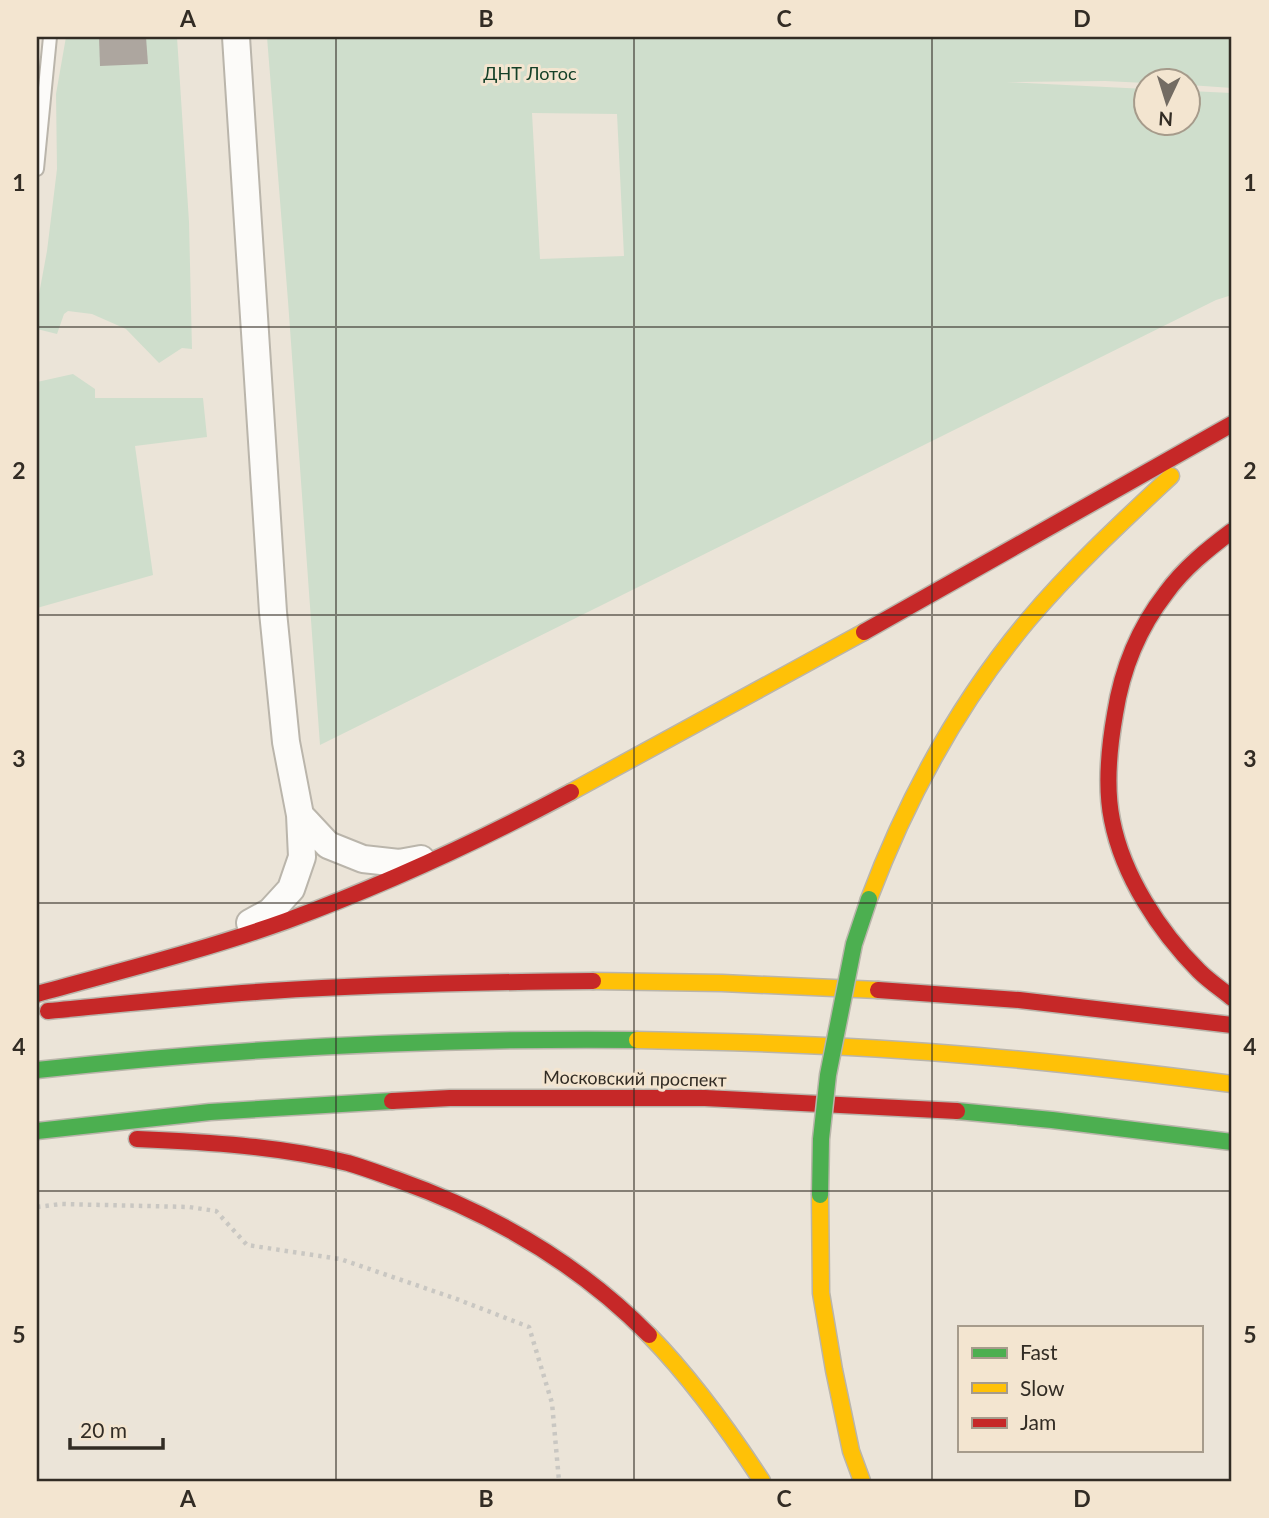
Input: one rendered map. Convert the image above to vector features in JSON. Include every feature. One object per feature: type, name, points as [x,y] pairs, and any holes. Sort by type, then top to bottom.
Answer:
[{"type":"highway","points":[[37,994],[211,946],[319,909],[447,854],[580,789],[806,666],[1227,427]]},
{"type":"highway","points":[[862,1481],[851,1451],[821,1293],[821,1139],[828,1075],[839,1014],[854,944],[875,880],[906,808],[951,727],[1001,654],[1056,588],[1135,509],[1227,427]]},
{"type":"highway","points":[[1232,531],[1190,564],[1160,598],[1136,638],[1123,673],[1115,709],[1108,785],[1112,821],[1124,858],[1143,898],[1168,936],[1201,974],[1232,998]]},
{"type":"highway","points":[[37,1012],[251,992],[413,984],[607,981],[786,985],[950,995],[1113,1010],[1232,1025]]},
{"type":"highway","points":[[37,1070],[157,1057],[339,1044],[636,1039],[937,1052],[1063,1063],[1232,1084]]},
{"type":"highway","name":"Московский проспект","points":[[37,1133],[223,1111],[450,1098],[588,1097],[758,1100],[931,1110],[1052,1120],[1232,1142]]},
{"type":"highway","points":[[37,1133],[272,1149],[344,1162],[414,1185],[477,1212],[539,1247],[589,1281],[641,1326],[710,1405],[762,1481]]},
{"type":"street","points":[[211,946],[270,912],[291,889],[302,857],[300,816],[286,742],[273,612],[236,37]]},
{"type":"street","points":[[300,816],[327,845],[363,859],[399,863],[447,854]]},
{"type":"lane","points":[[37,169],[40,101],[50,37]]},
{"type":"path","points":[[37,1207],[61,1203],[190,1207],[216,1211],[247,1245],[340,1259],[529,1327],[552,1403],[559,1481]]},
{"type":"green space","points":[[66,37],[177,37],[189,222],[192,349],[182,348],[159,363],[126,329],[92,314],[68,311],[64,314],[57,334],[37,329],[37,305],[57,169],[56,94]]},
{"type":"green space","name":"ДНТ Лотос","points":[[267,37],[1232,37],[1232,88],[1202,86],[1202,66],[1132,66],[1132,82],[1006,82],[1132,88],[1132,136],[1202,136],[1202,92],[1232,93],[1232,295],[1216,300],[320,745]],"holes":[[[532,113],[617,114],[624,256],[540,259]]]},
{"type":"green space","points":[[73,374],[95,389],[95,398],[203,398],[207,437],[135,446],[153,575],[37,608],[37,382]]},
{"type":"building","points":[[99,37],[146,37],[148,64],[100,66]]},
{"type":"traffic: fast","points":[[820,1195],[821,1139],[828,1075],[854,944],[869,899]]},
{"type":"traffic: fast","points":[[37,1070],[336,1046],[637,1040]]},
{"type":"traffic: fast","points":[[37,1131],[210,1112],[392,1101]]},
{"type":"traffic: fast","points":[[957,1111],[1232,1142]]},
{"type":"traffic: slow","points":[[869,899],[918,788],[937,752],[980,684],[1029,619],[1062,582],[1171,476]]},
{"type":"traffic: slow","points":[[571,792],[864,632]]},
{"type":"traffic: slow","points":[[593,981],[878,990]]},
{"type":"traffic: slow","points":[[637,1040],[808,1045],[935,1053],[1073,1065],[1232,1084]]},
{"type":"traffic: slow","points":[[820,1195],[821,1293],[851,1451],[862,1481]]},
{"type":"traffic: slow","points":[[649,1335],[709,1405],[762,1481]]},
{"type":"traffic: jam","points":[[864,632],[1232,424]]},
{"type":"traffic: jam","points":[[1232,531],[1181,575],[1156,607],[1139,635],[1118,697],[1108,780],[1117,841],[1145,902],[1184,955],[1203,975],[1232,998]]},
{"type":"traffic: jam","points":[[37,994],[194,951],[286,921],[431,861],[571,792]]},
{"type":"traffic: jam","points":[[48,1011],[310,989],[593,981]]},
{"type":"traffic: jam","points":[[878,990],[1019,1000],[1232,1025]]},
{"type":"traffic: jam","points":[[392,1101],[450,1098],[705,1098],[957,1111]]},
{"type":"traffic: jam","points":[[137,1139],[243,1146],[322,1157],[361,1167],[433,1193],[500,1225],[563,1263],[622,1309],[649,1335]]}]
